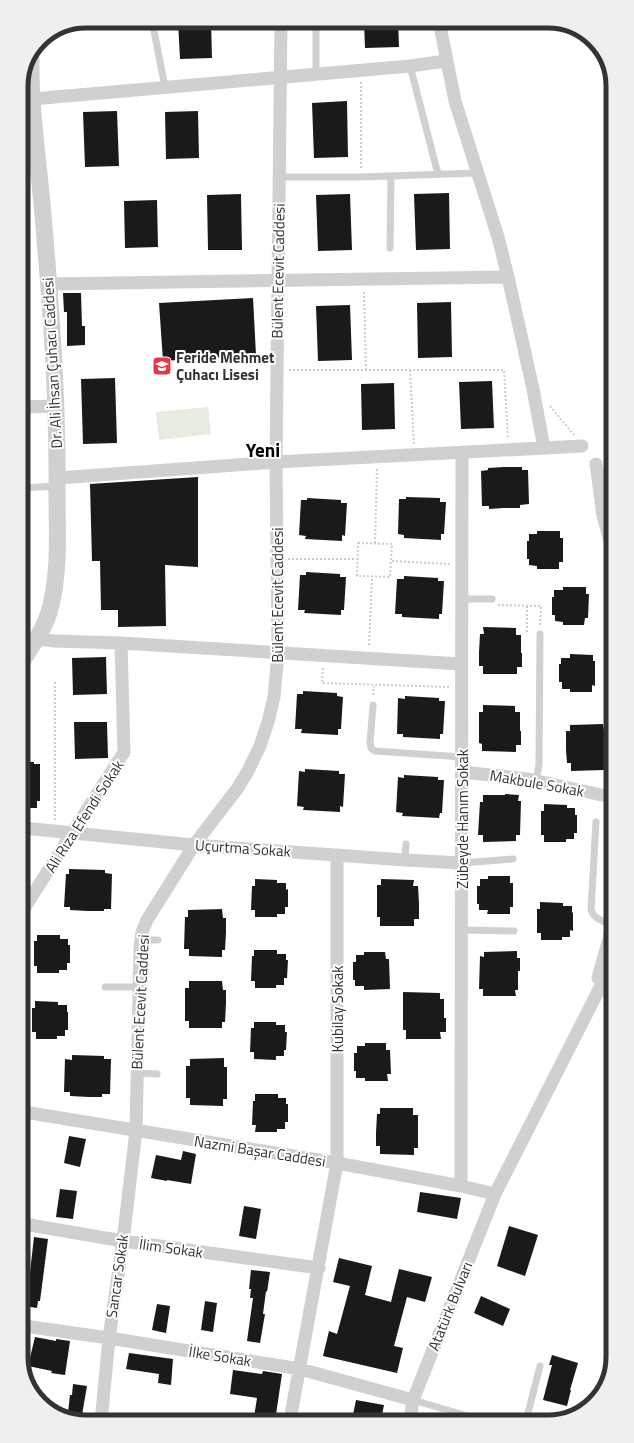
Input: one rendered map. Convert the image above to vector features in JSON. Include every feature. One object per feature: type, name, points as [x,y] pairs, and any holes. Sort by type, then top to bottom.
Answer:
[{"type":"street","name":"Bülent Ecevit Caddesi","points":[[136,1131],[140,940],[144,926],[194,845],[237,789],[248,772],[260,746],[274,697],[278,652],[276,462],[282,28]]},
{"type":"street","points":[[439,28],[455,101],[498,237],[508,277],[534,389],[544,448]]},
{"type":"street","points":[[28,100],[282,76],[410,66],[446,61]]},
{"type":"street","name":"Dr. Ali İhsan Çuhacı Caddesi","points":[[28,90],[30,73]]},
{"type":"street","name":"Dr. Ali İhsan Çuhacı Caddesi","points":[[28,108],[49,284],[56,406],[58,482],[56,568],[54,588],[50,610],[37,639],[28,652]]},
{"type":"street","points":[[49,284],[508,277]]},
{"type":"street","points":[[28,407],[56,406]]},
{"type":"street","points":[[58,482],[276,462],[582,446]]},
{"type":"street","name":"Zübeyde Hanım Sokak","points":[[461,1186],[462,452]]},
{"type":"street","points":[[596,464],[603,516],[606,526]]},
{"type":"street","points":[[37,639],[278,652],[461,664]]},
{"type":"street","name":"Ali Rıza Efendi Sokak","points":[[28,902],[124,752],[121,643]]},
{"type":"street","name":"Makbule Sokak","points":[[462,772],[536,780],[606,796]]},
{"type":"street","name":"Uçurtma Sokak","points":[[28,828],[194,845],[462,863]]},
{"type":"street","name":"Kubilay Sokak","points":[[291,1415],[337,1163],[337,855]]},
{"type":"street","points":[[591,1005],[606,950]]},
{"type":"street","points":[[591,1005],[606,976]]},
{"type":"street","name":"Atatürk Bulvarı","points":[[411,1415],[413,1400],[495,1194],[591,1005]]},
{"type":"street","name":"Nazmi Başar Caddesi","points":[[28,1113],[337,1163],[461,1186],[495,1194]]},
{"type":"street","name":"Sancar Sokak","points":[[102,1415],[109,1338],[123,1241],[136,1131]]},
{"type":"street","name":"İlim Sokak","points":[[28,1225],[123,1241],[319,1268]]},
{"type":"street","name":"İlke Sokak","points":[[28,1327],[300,1369],[413,1400]]},
{"type":"lane","points":[[153,28],[165,87]]},
{"type":"lane","points":[[316,28],[316,73]]},
{"type":"lane","points":[[410,66],[438,174]]},
{"type":"lane","points":[[280,177],[362,177],[477,172]]},
{"type":"lane","points":[[390,248],[391,176]]},
{"type":"lane","points":[[28,487],[58,482]]},
{"type":"lane","points":[[461,599],[492,599]]},
{"type":"lane","points":[[536,780],[539,765],[540,634]]},
{"type":"lane","points":[[373,705],[370,745],[375,751],[462,757]]},
{"type":"lane","points":[[596,822],[590,910],[594,917],[606,923]]},
{"type":"lane","points":[[405,860],[406,844]]},
{"type":"lane","points":[[462,863],[513,859]]},
{"type":"lane","points":[[462,930],[514,931]]},
{"type":"lane","points":[[140,940],[158,940]]},
{"type":"lane","points":[[105,987],[139,986]]},
{"type":"lane","points":[[137,1073],[157,1074]]},
{"type":"lane","points":[[526,1415],[540,1366]]},
{"type":"lane","points":[[413,1400],[464,1415]]},
{"type":"path","points":[[360,70],[362,177]]},
{"type":"path","points":[[364,279],[366,370]]},
{"type":"path","points":[[277,370],[504,370],[508,450]]},
{"type":"path","points":[[410,370],[415,455]]},
{"type":"path","points":[[376,543],[377,457]]},
{"type":"path","points":[[358,543],[376,543],[392,544],[390,577],[357,576],[358,543]]},
{"type":"path","points":[[277,559],[357,559]]},
{"type":"path","points":[[392,561],[461,565]]},
{"type":"path","points":[[369,658],[372,577]]},
{"type":"path","points":[[498,605],[541,606],[540,634]]},
{"type":"path","points":[[527,606],[528,634]]},
{"type":"path","points":[[55,682],[55,831]]},
{"type":"path","points":[[322,683],[461,687]]},
{"type":"shaded area","points":[[208,407],[211,434],[159,440],[156,412]]},
{"type":"building","points":[[178,28],[211,28],[212,58],[180,59]]},
{"type":"building","points":[[364,28],[398,28],[399,47],[365,48]]},
{"type":"building","points":[[347,101],[348,157],[314,158],[312,103]]},
{"type":"building","points":[[117,111],[119,166],[85,167],[83,112]]},
{"type":"building","points":[[198,111],[199,158],[166,159],[165,112]]},
{"type":"building","points":[[449,193],[450,249],[416,250],[414,194]]},
{"type":"building","points":[[241,194],[242,250],[208,250],[207,195]]},
{"type":"building","points":[[350,194],[352,250],[318,251],[316,195]]},
{"type":"building","points":[[157,200],[158,247],[125,248],[124,201]]},
{"type":"building","points":[[63,293],[81,293],[82,326],[85,326],[85,345],[67,346],[67,312],[64,312]]},
{"type":"building","points":[[253,298],[256,355],[163,361],[159,303]]},
{"type":"building","points":[[451,302],[452,357],[418,358],[417,303]]},
{"type":"building","points":[[350,305],[352,360],[318,361],[316,306]]},
{"type":"building","points":[[115,378],[117,443],[83,444],[81,379]]},
{"type":"building","points":[[492,381],[494,428],[461,429],[459,382]]},
{"type":"building","points":[[394,383],[395,429],[362,430],[361,384]]},
{"type":"building","points":[[522,467],[522,470],[528,470],[529,504],[520,505],[520,508],[489,509],[489,506],[482,506],[481,471],[488,470],[488,468]]},
{"type":"building","points":[[198,477],[198,567],[165,565],[166,626],[118,627],[118,610],[101,610],[100,561],[92,561],[90,484]]},
{"type":"building","points":[[406,497],[440,498],[440,502],[446,502],[444,534],[441,534],[441,540],[404,538],[404,535],[398,534],[399,499],[406,499]]},
{"type":"building","points":[[307,498],[341,500],[341,503],[347,503],[345,536],[342,535],[342,541],[305,539],[306,536],[299,535],[301,500],[307,500]]},
{"type":"building","points":[[537,531],[560,531],[560,538],[563,538],[563,562],[559,562],[559,569],[537,569],[537,566],[529,565],[529,559],[527,559],[527,541],[529,541],[529,534],[537,534]]},
{"type":"building","points":[[306,572],[340,574],[340,577],[346,577],[344,610],[341,610],[341,615],[304,613],[305,610],[298,610],[300,575],[306,575]]},
{"type":"building","points":[[404,576],[438,578],[438,581],[444,581],[442,614],[439,614],[439,619],[402,617],[402,614],[395,614],[397,579],[404,579]]},
{"type":"building","points":[[563,587],[586,587],[586,594],[589,594],[588,618],[585,618],[584,625],[563,625],[563,622],[555,621],[555,615],[552,615],[552,597],[554,597],[554,590],[563,590]]},
{"type":"building","points":[[483,627],[516,628],[516,635],[521,635],[522,653],[522,667],[517,667],[517,674],[483,674],[483,666],[479,666],[479,652],[480,634],[484,634]]},
{"type":"building","points":[[570,654],[593,655],[593,661],[595,661],[595,686],[592,685],[592,692],[570,692],[570,689],[562,689],[562,682],[559,682],[559,664],[561,664],[561,658],[570,658]]},
{"type":"building","points":[[106,657],[107,694],[73,695],[72,658]]},
{"type":"building","points":[[303,691],[337,693],[337,696],[343,697],[341,729],[338,729],[338,735],[301,733],[302,729],[295,729],[297,694],[303,694]]},
{"type":"building","points":[[405,696],[439,698],[439,701],[445,701],[443,734],[440,734],[440,739],[403,737],[403,734],[397,734],[398,698],[405,699]]},
{"type":"building","points":[[483,705],[515,706],[515,712],[520,712],[521,745],[516,745],[516,752],[482,751],[482,744],[479,743],[479,712],[483,712]]},
{"type":"building","points":[[74,722],[107,722],[108,758],[75,759]]},
{"type":"building","points":[[603,724],[604,730],[606,731],[606,764],[604,764],[604,770],[571,771],[571,763],[567,763],[566,750],[566,731],[570,731],[570,725]]},
{"type":"building","points":[[28,762],[40,764],[40,801],[37,801],[37,808],[28,808]]},
{"type":"building","points":[[305,769],[339,771],[339,774],[345,774],[343,807],[340,806],[340,812],[303,810],[304,807],[297,806],[299,771],[305,772]]},
{"type":"building","points":[[404,775],[438,777],[438,780],[444,780],[442,813],[440,813],[439,818],[402,816],[403,813],[396,812],[398,777],[404,778]]},
{"type":"building","points":[[483,795],[519,795],[518,801],[521,801],[520,835],[516,835],[516,841],[483,842],[483,835],[478,835],[480,802],[483,802]]},
{"type":"building","points":[[544,804],[567,805],[567,808],[575,808],[575,815],[577,815],[577,833],[574,833],[574,839],[566,839],[566,842],[544,842],[544,835],[541,835],[541,811],[544,811]]},
{"type":"building","points":[[69,869],[105,870],[105,873],[112,874],[111,909],[104,909],[104,911],[88,911],[70,910],[70,907],[64,907],[66,874],[69,874]]},
{"type":"building","points":[[488,876],[510,876],[510,883],[513,883],[513,907],[510,907],[510,914],[487,914],[488,910],[479,910],[479,904],[477,904],[477,886],[480,886],[480,879],[488,879]]},
{"type":"building","points":[[255,879],[277,880],[277,883],[286,883],[286,890],[288,889],[288,907],[285,907],[285,914],[277,914],[277,917],[255,917],[255,910],[251,910],[252,886],[255,886]]},
{"type":"building","points":[[381,879],[414,880],[413,886],[418,886],[419,919],[414,919],[414,926],[380,926],[380,917],[377,917],[377,885],[381,885]]},
{"type":"building","points":[[540,902],[563,903],[563,906],[572,906],[573,931],[570,930],[570,937],[562,937],[562,940],[541,940],[541,933],[537,933],[537,909],[540,909]]},
{"type":"building","points":[[222,909],[223,918],[226,918],[226,932],[225,950],[222,950],[222,957],[189,956],[189,949],[184,949],[185,917],[188,917],[188,910]]},
{"type":"building","points":[[37,935],[60,935],[60,939],[68,939],[68,945],[70,945],[70,963],[67,963],[67,970],[59,970],[59,973],[37,973],[37,966],[34,966],[34,941],[37,941]]},
{"type":"building","points":[[254,950],[277,950],[277,954],[286,954],[286,960],[288,960],[287,978],[284,978],[284,985],[276,985],[276,988],[255,988],[255,981],[251,981],[252,956],[254,956]]},
{"type":"building","points":[[517,951],[517,958],[520,958],[520,971],[518,971],[518,990],[515,990],[516,996],[483,996],[483,989],[479,989],[480,956],[484,957],[484,952]]},
{"type":"building","points":[[364,952],[385,952],[386,959],[389,959],[390,989],[364,990],[364,986],[355,986],[355,980],[353,980],[353,962],[356,962],[356,955],[364,955]]},
{"type":"building","points":[[189,981],[222,981],[223,990],[226,990],[226,1003],[225,1022],[222,1022],[222,1028],[189,1028],[189,1021],[185,1021],[185,988],[189,988]]},
{"type":"building","points":[[403,992],[440,993],[440,999],[444,999],[444,1018],[446,1018],[446,1032],[440,1032],[441,1039],[406,1039],[406,1030],[403,1030]]},
{"type":"building","points":[[35,1001],[58,1002],[58,1005],[67,1005],[68,1030],[65,1030],[65,1036],[57,1036],[57,1039],[36,1039],[36,1032],[32,1032],[32,1008],[35,1008]]},
{"type":"building","points":[[254,1022],[276,1022],[276,1025],[285,1025],[285,1032],[287,1032],[286,1050],[284,1050],[284,1056],[276,1056],[276,1060],[254,1059],[254,1052],[250,1052],[251,1028],[254,1028]]},
{"type":"building","points":[[365,1043],[386,1043],[386,1050],[390,1050],[391,1074],[387,1074],[388,1081],[365,1081],[365,1078],[356,1078],[356,1071],[354,1071],[354,1053],[357,1053],[357,1046],[365,1046]]},
{"type":"building","points":[[72,1055],[104,1056],[104,1059],[111,1059],[110,1094],[102,1094],[102,1097],[89,1097],[70,1096],[70,1092],[64,1092],[65,1059],[72,1060]]},
{"type":"building","points":[[224,1058],[224,1067],[227,1067],[227,1099],[223,1099],[223,1106],[190,1105],[190,1098],[186,1098],[186,1066],[190,1066],[190,1059]]},
{"type":"building","points":[[255,1094],[278,1094],[278,1098],[286,1098],[286,1104],[288,1104],[288,1122],[285,1122],[285,1129],[277,1129],[277,1132],[255,1132],[256,1125],[252,1125],[253,1101],[255,1101]]},
{"type":"building","points":[[380,1108],[413,1108],[413,1115],[418,1115],[418,1148],[414,1148],[414,1155],[380,1154],[380,1146],[376,1146],[376,1133],[377,1114],[380,1114]]},
{"type":"building","points":[[69,1136],[86,1139],[80,1167],[64,1163]]},
{"type":"building","points":[[183,1151],[196,1154],[191,1184],[151,1178],[156,1155],[181,1160]]},
{"type":"building","points":[[60,1189],[77,1191],[73,1219],[56,1217]]},
{"type":"building","points":[[420,1192],[461,1198],[457,1219],[417,1212]]},
{"type":"building","points":[[244,1206],[261,1209],[256,1239],[239,1236]]},
{"type":"building","points":[[509,1226],[538,1235],[525,1276],[497,1266]]},
{"type":"building","points":[[34,1237],[48,1239],[40,1301],[38,1301],[37,1308],[28,1307],[29,1281]]},
{"type":"building","points":[[339,1258],[372,1266],[365,1295],[391,1302],[399,1269],[432,1277],[425,1302],[407,1297],[394,1346],[403,1348],[397,1373],[323,1356],[329,1331],[337,1334],[350,1286],[333,1282]]},
{"type":"building","points":[[251,1270],[270,1272],[267,1292],[266,1291],[263,1314],[265,1314],[260,1343],[247,1341],[253,1298],[250,1298],[251,1289],[249,1289]]},
{"type":"building","points":[[481,1296],[510,1309],[503,1326],[474,1313]]},
{"type":"building","points":[[205,1301],[217,1303],[213,1332],[201,1330]]},
{"type":"building","points":[[157,1304],[170,1306],[166,1333],[152,1330]]},
{"type":"building","points":[[35,1337],[56,1341],[56,1339],[70,1341],[65,1375],[51,1373],[52,1371],[28,1365]]},
{"type":"building","points":[[129,1353],[173,1359],[171,1385],[158,1383],[159,1374],[126,1369]]},
{"type":"building","points":[[552,1355],[578,1363],[567,1406],[543,1400],[552,1365],[549,1365]]},
{"type":"building","points":[[233,1370],[262,1374],[263,1371],[282,1374],[276,1415],[254,1415],[257,1398],[230,1394]]},
{"type":"building","points":[[73,1384],[87,1386],[82,1415],[68,1412]]},
{"type":"building","points":[[356,1400],[384,1405],[382,1415],[353,1415]]},
{"type":"place","name":"Feride Mehmet Çuhacı Lisesi","points":[[162,366]]},
{"type":"district","name":"Yeni","points":[[263,449]]}]
